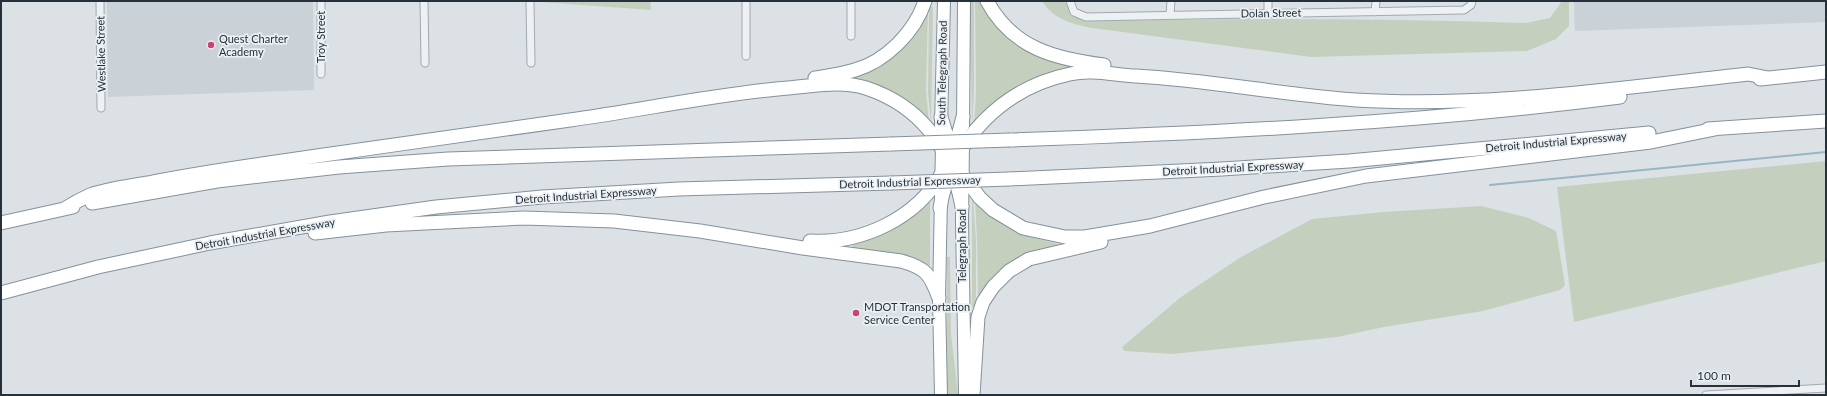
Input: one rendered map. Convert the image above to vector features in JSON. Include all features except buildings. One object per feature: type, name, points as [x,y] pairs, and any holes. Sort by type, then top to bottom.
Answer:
[{"type":"highway","points":[[764,90],[788,83],[856,70],[875,61],[892,50],[904,38],[916,20],[925,1]]},
{"type":"highway","name":"South Telegraph Road","points":[[942,146],[941,117],[944,1]]},
{"type":"highway","name":"South Telegraph Road","points":[[963,145],[964,1]]},
{"type":"highway","points":[[987,1],[1005,26],[1018,38],[1055,56],[1070,61],[1136,70],[1158,76]]},
{"type":"highway","points":[[774,242],[834,241],[868,234],[890,224],[916,205],[931,190],[963,145],[985,120],[1003,104],[1023,90],[1046,81],[1071,74],[1087,72],[1158,76],[1348,99],[1418,102],[1478,101],[1592,92],[1748,74],[1768,78]]},
{"type":"highway","points":[[1,223],[64,209],[217,181],[339,167],[448,159],[1212,133],[1450,116],[1552,106],[1826,72]]},
{"type":"highway","points":[[64,209],[91,195],[185,176],[572,120],[764,90],[820,84],[843,84],[864,88],[881,94],[910,112],[930,131],[963,177],[994,210],[1023,228],[1065,237],[1085,237],[1150,226],[1264,197],[1366,176],[1651,142],[1715,129]]},
{"type":"highway","points":[[941,117],[962,207]]},
{"type":"highway","points":[[940,208],[944,187],[963,117]]},
{"type":"highway","name":"Detroit Industrial Expressway","points":[[1,293],[98,267],[210,243],[301,227],[436,207],[542,197],[679,189],[1009,179],[1214,170],[1349,161],[1715,129],[1826,121]]},
{"type":"highway","name":"Telegraph Road","points":[[963,145],[962,332],[965,395]]},
{"type":"highway","name":"Telegraph Road","points":[[942,146],[940,177],[939,298],[942,395]]},
{"type":"highway","points":[[210,243],[266,240],[386,225],[524,218],[614,221],[700,230],[803,248],[900,261],[916,265],[928,274],[939,298]]},
{"type":"highway","points":[[973,395],[978,317],[983,302],[1009,270],[1029,259],[1113,239],[1150,226]]},
{"type":"street","name":"Westlake Street","points":[[100,1],[101,108]]},
{"type":"street","name":"Troy Street","points":[[321,1],[321,74]]},
{"type":"street","points":[[424,1],[425,63]]},
{"type":"street","points":[[530,1],[531,63]]},
{"type":"street","points":[[746,1],[746,56]]},
{"type":"street","points":[[851,1],[851,36]]},
{"type":"street","name":"Dolan Street","points":[[1070,1],[1074,12],[1086,17],[1464,10],[1471,4]]},
{"type":"street","points":[[1170,16],[1171,1]]},
{"type":"street","points":[[1268,1],[1268,14]]},
{"type":"street","points":[[1375,12],[1376,1]]},
{"type":"street","points":[[1706,395],[1746,394],[1826,388]]},
{"type":"shaded area","name":"Quest Charter Academy","points":[[107,1],[313,1],[314,90],[108,97]]},
{"type":"shaded area","points":[[1574,1],[1826,1],[1826,22],[1575,31]]},
{"type":"green space","points":[[650,1],[651,10],[541,2]]},
{"type":"green space","points":[[970,1],[974,1],[974,92],[972,128]]},
{"type":"green space","points":[[975,1],[983,1],[989,11],[1067,64],[1068,69],[974,127],[976,92]]},
{"type":"green space","points":[[1042,1],[1064,1],[1079,19],[1100,20],[1350,19],[1526,23],[1550,18],[1562,1],[1569,1],[1569,26],[1556,39],[1527,51],[1311,57],[1077,25],[1057,16],[1046,7]]},
{"type":"green space","points":[[928,6],[933,7],[931,123],[928,94],[929,10],[926,8]]},
{"type":"green space","points":[[928,11],[926,90],[929,123],[851,79],[852,75]]},
{"type":"green space","points":[[1826,161],[1826,261],[1574,322],[1557,187]]},
{"type":"green space","points":[[930,197],[930,266],[913,258],[853,249],[853,244],[865,241],[886,231],[904,219]]},
{"type":"green space","points":[[973,199],[976,241],[976,300],[980,302],[978,308],[972,307]]},
{"type":"green space","points":[[975,199],[1015,230],[1031,237],[1058,244],[1057,248],[1036,254],[978,299],[977,238]]},
{"type":"green space","points":[[1481,206],[1529,218],[1556,231],[1565,285],[1560,290],[1483,311],[1384,327],[1337,337],[1172,354],[1124,351],[1122,347],[1181,297],[1241,257],[1312,219],[1384,212]]},
{"type":"green space","points":[[947,257],[950,257],[951,334],[958,395],[947,395]]},
{"type":"waterway","points":[[1490,185],[1826,152]]},
{"type":"place","name":"Quest Charter Academy","points":[[211,45]]},
{"type":"place","name":"MDOT Transportation Service Center","points":[[856,313]]}]
